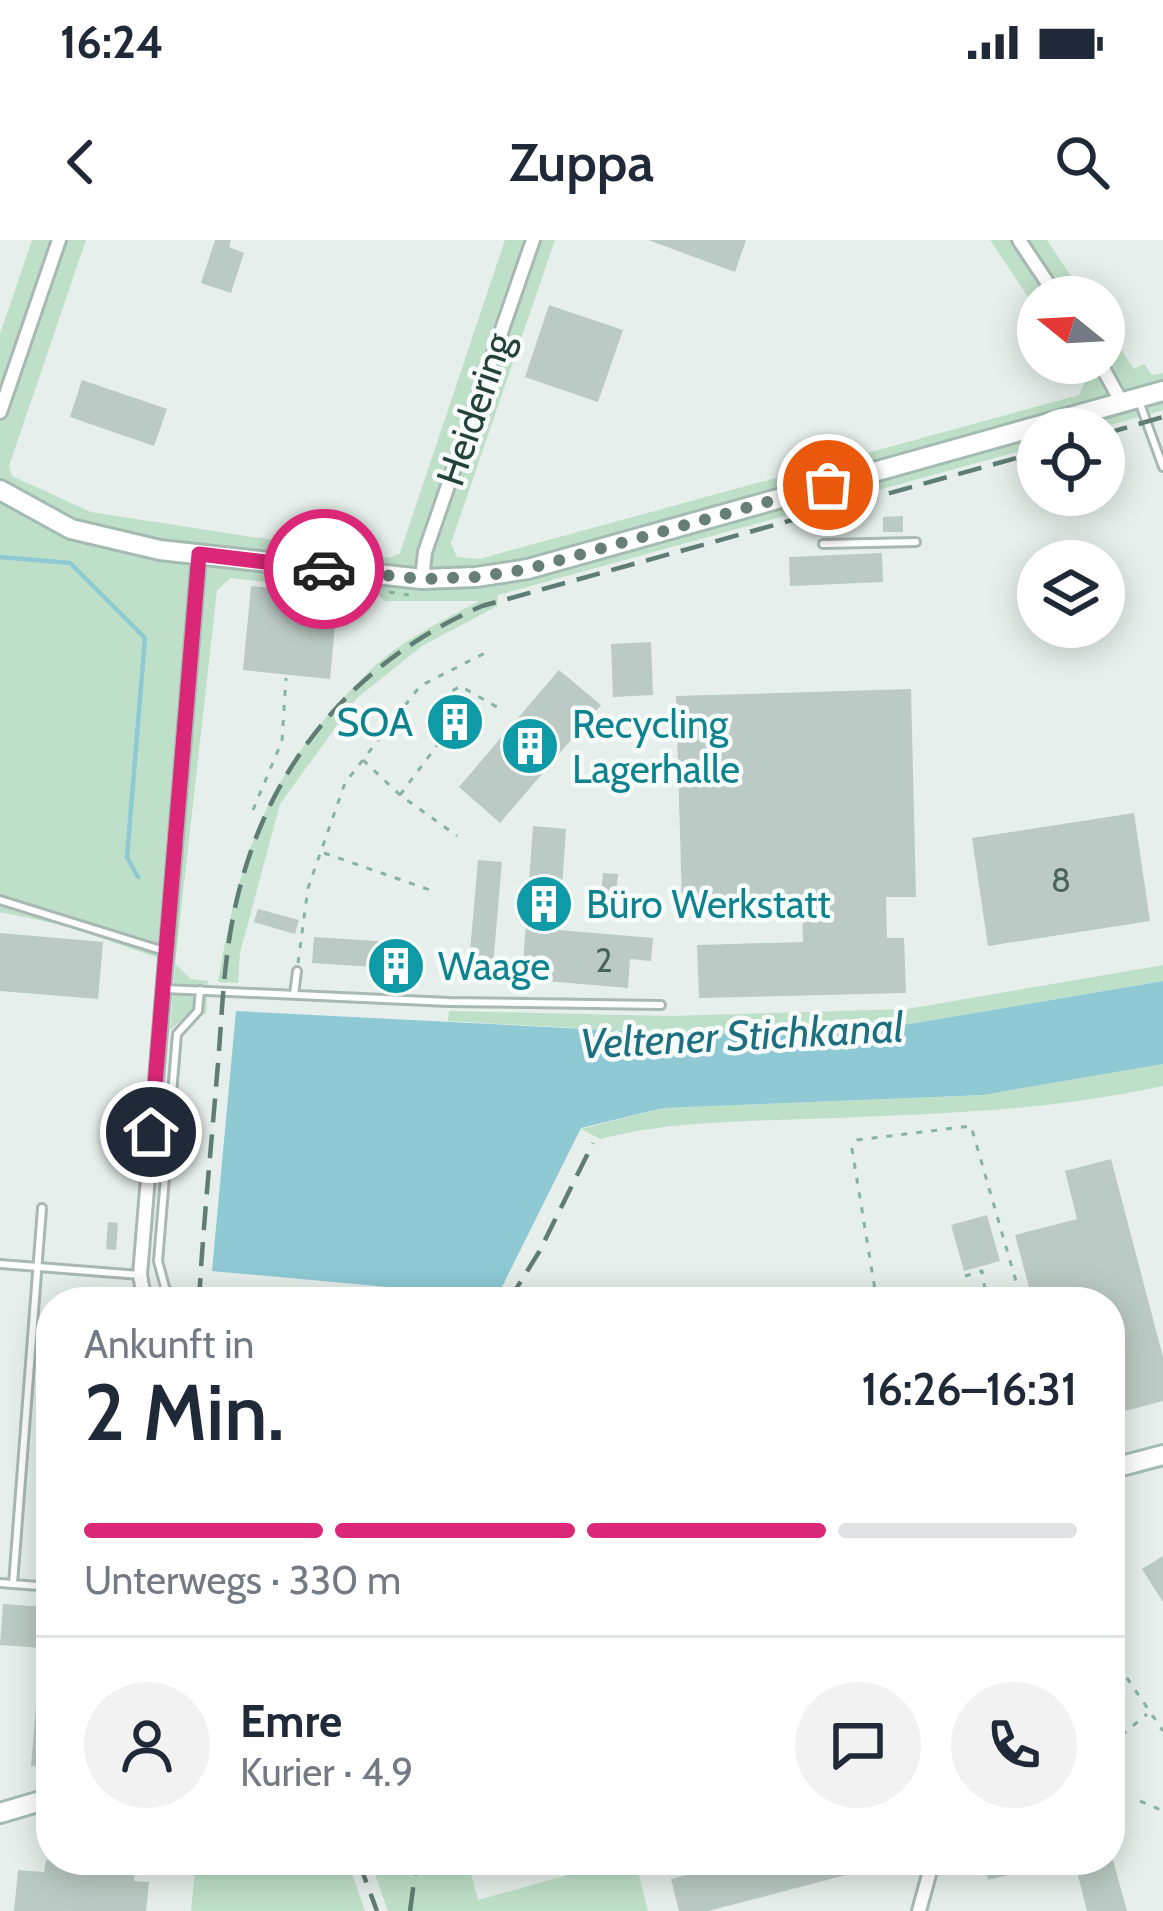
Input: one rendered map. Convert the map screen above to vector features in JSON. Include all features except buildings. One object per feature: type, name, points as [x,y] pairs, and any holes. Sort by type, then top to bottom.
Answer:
[{"type":"street","points":[[0,412],[59,240]]},
{"type":"street","name":"Heidering","points":[[422,579],[425,552],[532,240]]},
{"type":"street","points":[[1019,240],[1043,276]]},
{"type":"street","points":[[1117,384],[1130,400]]},
{"type":"street","points":[[0,490],[71,529],[129,545],[422,579],[476,577],[528,569],[1163,391]]},
{"type":"street","points":[[142,1287],[164,952],[199,554]]},
{"type":"street","points":[[1125,1464],[1163,1454]]},
{"type":"street","points":[[0,1813],[36,1802]]},
{"type":"street","points":[[920,1911],[929,1875]]},
{"type":"lane","points":[[1130,400],[1163,467]]},
{"type":"lane","points":[[823,544],[916,542]]},
{"type":"lane","points":[[0,900],[164,952]]},
{"type":"lane","points":[[294,995],[297,971]]},
{"type":"lane","points":[[162,988],[421,997],[449,1002],[661,1005]]},
{"type":"lane","points":[[167,1287],[158,1261],[177,1034],[198,1011],[203,990]]},
{"type":"lane","points":[[37,1287],[42,1208]]},
{"type":"lane","points":[[0,1264],[140,1275]]},
{"type":"lane","points":[[13,1584],[36,1316]]},
{"type":"lane","points":[[0,1583],[36,1586]]},
{"type":"path","points":[[297,971],[308,888],[345,783],[419,686],[489,651]]},
{"type":"path","points":[[253,810],[282,741],[286,678]]},
{"type":"path","points":[[400,795],[444,736],[428,722],[446,695],[460,686],[504,710]]},
{"type":"path","points":[[362,759],[400,795],[458,836]]},
{"type":"path","points":[[323,853],[430,890]]},
{"type":"path","points":[[875,1287],[852,1149],[856,1140],[971,1126],[1018,1287]]},
{"type":"path","points":[[964,1276],[982,1271],[985,1287]]},
{"type":"path","points":[[1125,1676],[1163,1731]]},
{"type":"path","points":[[1125,1733],[1149,1713]]},
{"type":"path","points":[[1140,1802],[1163,1811]]},
{"type":"green space","points":[[32,240],[86,240],[9,466],[12,476],[91,512],[390,558],[400,553],[505,240],[555,240],[451,543],[457,557],[479,559],[1017,412],[1017,452],[498,595],[497,606],[422,646],[357,698],[280,804],[240,953],[238,983],[218,982],[244,868],[289,768],[337,705],[378,663],[415,636],[479,601],[384,601],[380,596],[231,578],[217,590],[175,964],[67,926],[0,912],[0,334]]},
{"type":"green space","points":[[990,240],[1047,240],[1071,276],[1017,276],[1017,280]]},
{"type":"green space","points":[[1125,356],[1134,369],[1144,364],[1152,375],[1163,373],[1163,410],[1125,421],[1125,408],[1031,408],[1079,395],[1084,384],[1125,384]]},
{"type":"green space","points":[[175,964],[191,979],[208,981],[206,1014],[190,1013],[170,1030]]},
{"type":"green space","points":[[1163,965],[1163,981],[910,1024],[702,1035],[448,1021],[449,1011],[669,1016],[907,1009]]},
{"type":"green space","points":[[1163,1064],[1163,1086],[1031,1107],[704,1123],[600,1139],[581,1129],[663,1108],[983,1095]]},
{"type":"green space","points":[[195,1875],[352,1875],[365,1911],[191,1911]]},
{"type":"green space","points":[[375,1875],[471,1875],[478,1900],[568,1875],[639,1875],[648,1911],[388,1911]]},
{"type":"water","name":"Veltener Stichkanal","points":[[1163,981],[1163,1064],[983,1095],[663,1108],[581,1128],[502,1287],[387,1287],[212,1271],[236,1011],[702,1035],[910,1024]]},
{"type":"waterway","points":[[0,557],[70,563],[145,638],[127,857],[138,877]]},
{"type":"railway","points":[[1125,428],[1163,417]]},
{"type":"railway","points":[[200,1287],[224,980],[239,891],[279,787],[343,700],[430,632],[482,606],[1017,458]]},
{"type":"railway","points":[[517,1287],[593,1143]]},
{"type":"railway","points":[[364,1875],[377,1911]]},
{"type":"railway","points":[[410,1911],[415,1875]]},
{"type":"way so far","points":[[324,569],[422,579],[528,569],[828,485]]},
{"type":"place","name":"SOA","points":[[455,722]]},
{"type":"place","name":"Recycling Lagerhalle","points":[[530,746]]},
{"type":"place","name":"Büro Werkstatt","points":[[544,904]]},
{"type":"place","name":"Waage","points":[[396,966]]},
{"type":"route","points":[[151,1132],[199,554],[324,569]]}]
